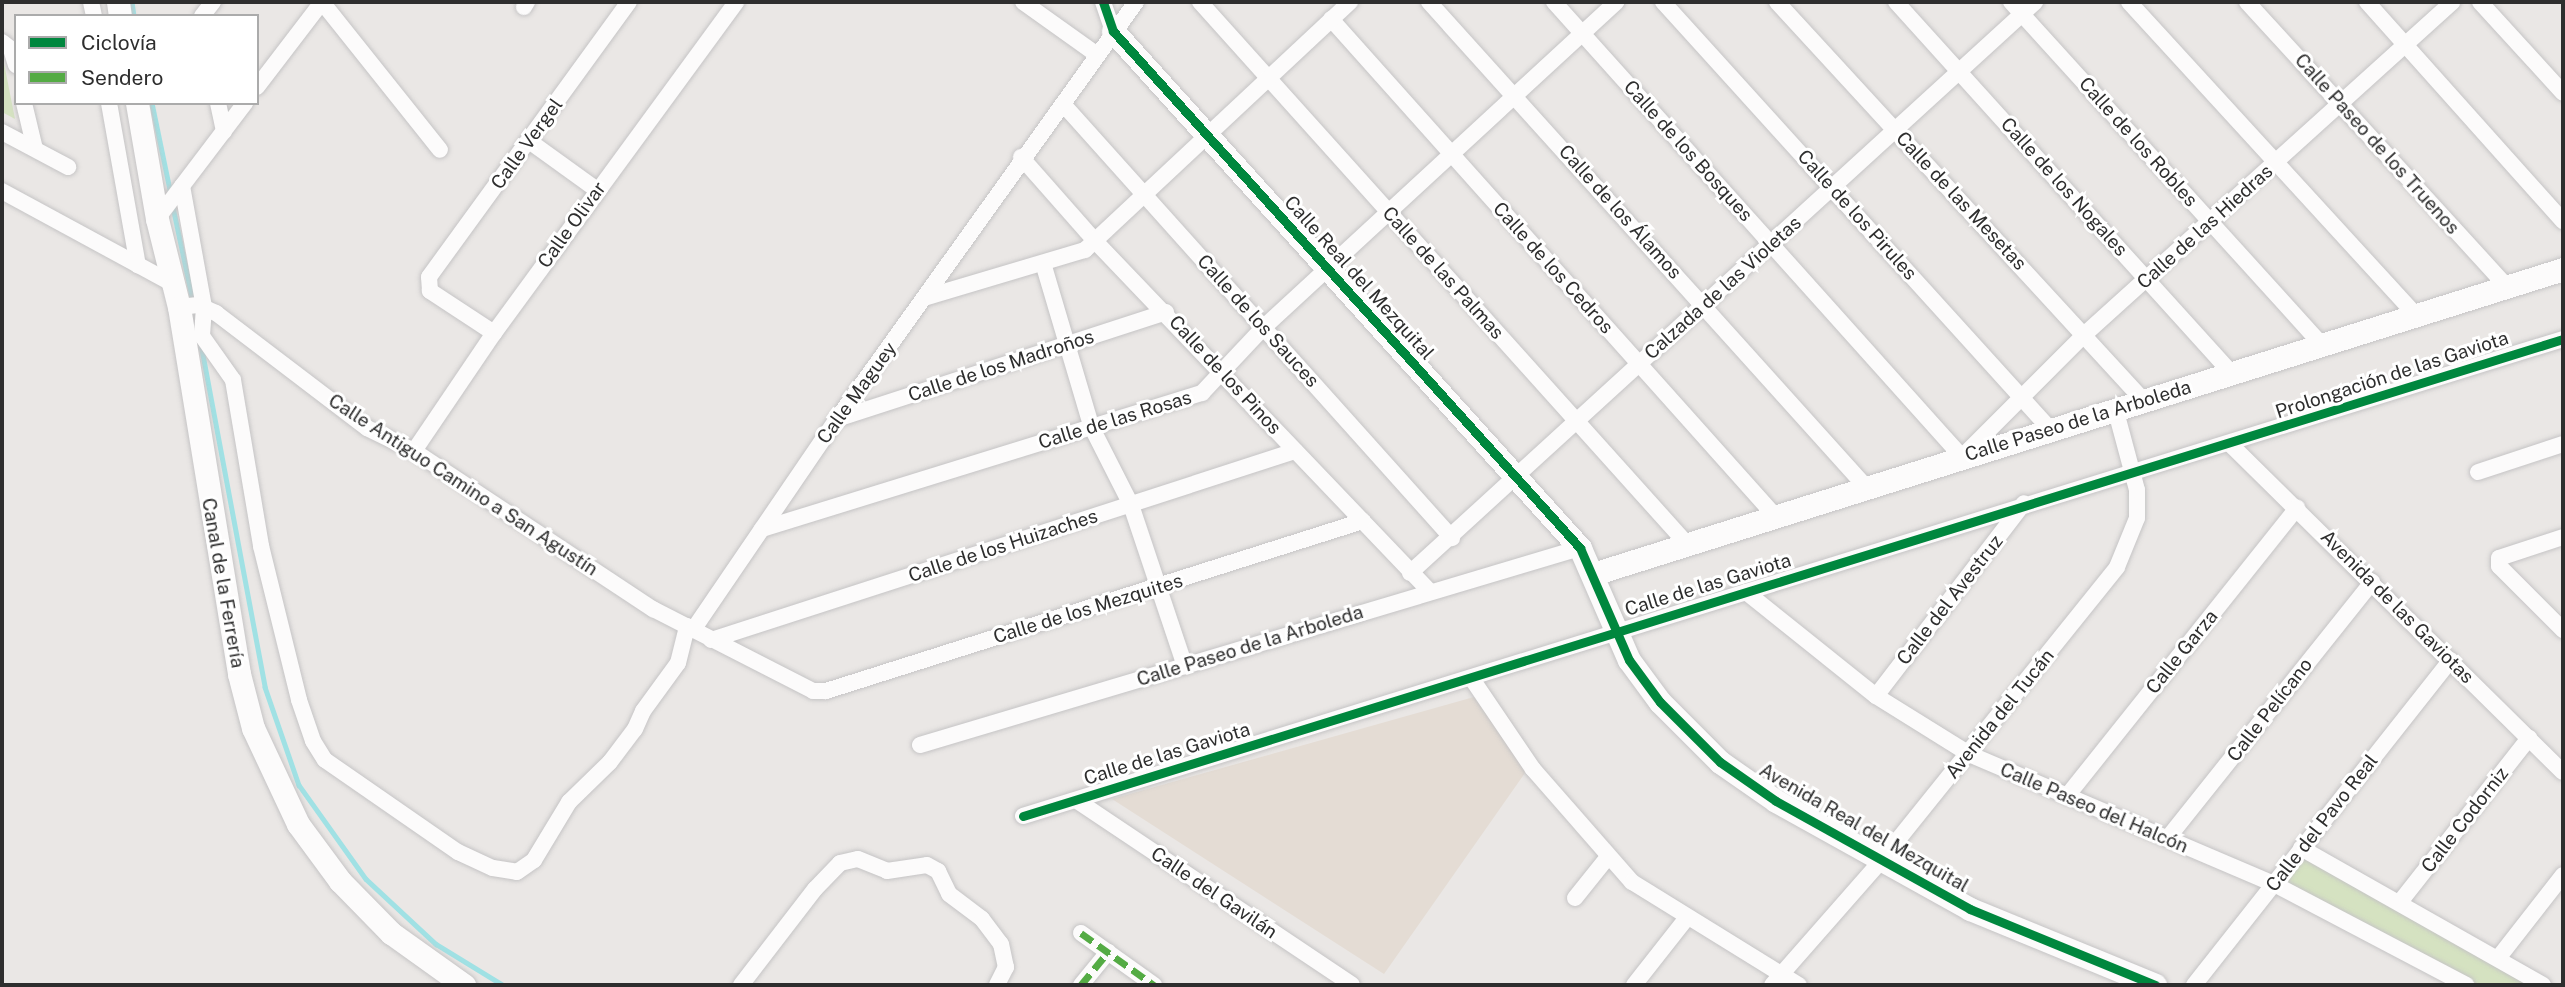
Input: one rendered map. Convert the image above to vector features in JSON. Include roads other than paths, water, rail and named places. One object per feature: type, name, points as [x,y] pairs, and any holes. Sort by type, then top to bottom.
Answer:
[{"type":"street","points":[[259,84],[322,2],[440,150]]},
{"type":"street","name":"Calle Vergel","points":[[494,333],[428,287],[429,277],[629,2]]},
{"type":"street","name":"Calle Olivar","points":[[414,451],[494,333],[736,2]]},
{"type":"street","points":[[1023,2],[1096,54]]},
{"type":"street","points":[[1103,2],[1113,31]]},
{"type":"street","name":"Calle Maguey","points":[[182,186],[191,306],[202,336],[233,380],[261,546],[313,741],[325,760],[457,852],[506,873],[517,872],[534,860],[569,803],[610,762],[669,680],[690,628],[762,529],[836,419],[927,297],[1021,157],[1063,104],[1096,54],[1136,2]]},
{"type":"street","name":"Calle de las Palmas","points":[[1200,2],[1687,544]]},
{"type":"street","points":[[927,297],[1085,250],[1143,191],[1350,2]]},
{"type":"street","name":"Calle de los Álamos","points":[[1429,2],[1866,487]]},
{"type":"street","name":"Calle de los Bosques","points":[[1554,2],[1962,457]]},
{"type":"street","name":"Calle de las Rosas","points":[[762,529],[1202,393],[1215,382],[1220,370],[1263,328],[1616,2]]},
{"type":"street","name":"Calle de los Pirules","points":[[1663,2],[2050,429]]},
{"type":"street","name":"Calle de las Mesetas","points":[[1777,2],[2143,400]]},
{"type":"street","name":"Calle de los Nogales","points":[[1896,2],[2231,373]]},
{"type":"street","name":"Calzada de las Violetas","points":[[1410,573],[1452,538],[1514,478],[1772,246],[1893,128],[1958,71],[2016,8],[2035,2]]},
{"type":"street","points":[[2129,2],[2415,314]]},
{"type":"street","name":"Calle Paseo de los Truenos","points":[[2247,2],[2506,286]]},
{"type":"street","points":[[2367,2],[2563,221]]},
{"type":"street","name":"Calle de las Hiedras","points":[[1962,457],[2021,395],[2085,334],[2452,2]]},
{"type":"street","points":[[2480,2],[2563,93]]},
{"type":"street","name":"Calle de los Robles","points":[[2016,8],[2321,344]]},
{"type":"street","name":"Calle de los Cedros","points":[[1331,19],[1776,516]]},
{"type":"street","name":"Calle Real del Mezquital","points":[[1113,31],[1580,548]]},
{"type":"street","points":[[2,42],[11,49],[14,59]]},
{"type":"street","name":"Calle de los Sauces","points":[[1063,104],[1452,538]]},
{"type":"street","points":[[24,105],[35,149]]},
{"type":"street","points":[[109,105],[138,265]]},
{"type":"street","name":"Canal de la Ferrería","points":[[137,105],[157,219],[173,284],[191,306],[241,685],[264,758],[299,824],[362,907],[417,954],[464,985]]},
{"type":"street","points":[[218,105],[223,131]]},
{"type":"street","points":[[157,219],[243,105]]},
{"type":"street","points":[[2,132],[68,167]]},
{"type":"street","points":[[529,141],[597,190]]},
{"type":"street","name":"Calle de los Pinos","points":[[1021,157],[1095,241],[1166,312],[1410,573],[1430,591]]},
{"type":"street","points":[[2,191],[173,284]]},
{"type":"street","points":[[1043,263],[1092,428],[1131,505],[1185,666]]},
{"type":"street","name":"Calle Paseo de la Arboleda","points":[[1593,574],[2563,269]]},
{"type":"street","name":"Calle Antiguo Camino a San Agustín","points":[[191,306],[367,428],[414,451],[690,628],[813,691]]},
{"type":"street","name":"Calle de los Madroños","points":[[836,419],[1166,312]]},
{"type":"street","name":"Prolongación de las Gaviota","points":[[2230,444],[2563,339]]},
{"type":"street","name":"Avenida del Tucán","points":[[1776,980],[1880,862],[2117,567],[2137,518],[2134,471],[2115,408]]},
{"type":"street","name":"Calle de las Gaviota","points":[[1023,816],[1472,679],[2024,503],[2230,444]]},
{"type":"street","name":"Avenida de las Gaviotas","points":[[2230,444],[2563,772]]},
{"type":"street","points":[[2478,472],[2563,444]]},
{"type":"street","name":"Calle de los Huizaches","points":[[711,640],[1295,451]]},
{"type":"street","name":"Calle del Avestruz","points":[[1876,696],[2024,503]]},
{"type":"street","name":"Calle Garza","points":[[2067,796],[2297,508]]},
{"type":"street","name":"Calle de los Mezquites","points":[[813,691],[826,691],[1363,521]]},
{"type":"street","points":[[2563,537],[2499,558],[2499,566],[2563,629]]},
{"type":"street","name":"Calle Paseo de la Arboleda","points":[[920,745],[1580,548]]},
{"type":"street","name":"Avenida Real del Mezquital","points":[[1580,548],[1593,574],[1614,632],[1660,702],[1720,762],[1776,801],[1880,862],[1970,909],[2155,985]]},
{"type":"street","name":"Calle Pelícano","points":[[2167,839],[2372,582]]},
{"type":"street","name":"Calle Paseo del Halcón","points":[[1746,592],[1876,696],[1969,754],[2274,884],[2466,985]]},
{"type":"street","name":"Calle del Pavo Real","points":[[2194,985],[2451,660]]},
{"type":"street","points":[[1472,679],[1533,769],[1607,858],[1632,882],[1776,980],[1800,985]]},
{"type":"street","name":"Calle Codorniz","points":[[2400,902],[2529,738]]},
{"type":"street","name":"Calle del Gavilán","points":[[1076,800],[1352,985]]},
{"type":"street","points":[[2301,848],[2500,957],[2543,985]]},
{"type":"street","points":[[1575,898],[1607,858]]},
{"type":"street","points":[[741,985],[815,889],[840,863],[858,859],[887,871],[927,865],[938,871],[949,894],[982,919],[1001,944],[1006,967],[997,985]]},
{"type":"street","points":[[2500,957],[2563,875]]},
{"type":"street","points":[[1634,985],[1686,919]]},
{"type":"street","points":[[1081,933],[1142,982]]},
{"type":"street","points":[[1081,985],[1108,952]]},
{"type":"waterway","points":[[132,2],[134,14]]},
{"type":"waterway","points":[[152,105],[171,195]]},
{"type":"waterway","points":[[173,207],[193,301]]},
{"type":"waterway","points":[[201,344],[265,687],[299,785],[366,879],[436,944],[503,985]]}]
